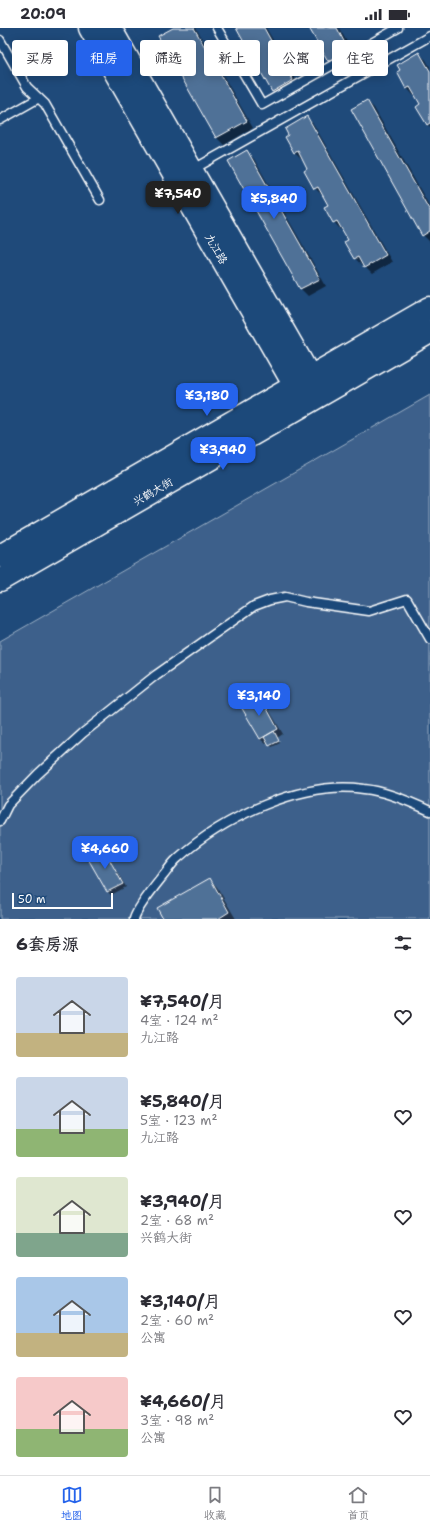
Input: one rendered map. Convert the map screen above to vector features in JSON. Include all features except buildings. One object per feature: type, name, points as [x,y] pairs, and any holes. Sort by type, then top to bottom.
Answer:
[{"type":"main road","name":"九江路","points":[[90,28],[302,381]]},
{"type":"main road","name":"九江路","points":[[115,33],[191,170],[302,381]]},
{"type":"main road","name":"兴鹤大街","points":[[0,556],[430,308]]},
{"type":"main road","name":"兴鹤大街","points":[[0,580],[430,332]]},
{"type":"lane","points":[[217,28],[262,105],[398,28]]},
{"type":"lane","points":[[191,170],[430,36]]},
{"type":"lane","points":[[0,40],[28,87],[45,104],[100,200]]},
{"type":"lane","points":[[0,120],[39,98]]},
{"type":"lane","points":[[0,821],[8,805],[38,774],[83,733],[156,675],[254,606],[270,600],[285,597],[306,602],[369,611],[407,599],[430,638]]},
{"type":"lane","points":[[134,919],[156,885],[177,859],[201,839],[237,817],[260,806],[308,791],[338,788],[364,788],[409,801],[430,811]]},
{"type":"shaded area","points":[[430,395],[430,919],[0,919],[0,641]]}]
